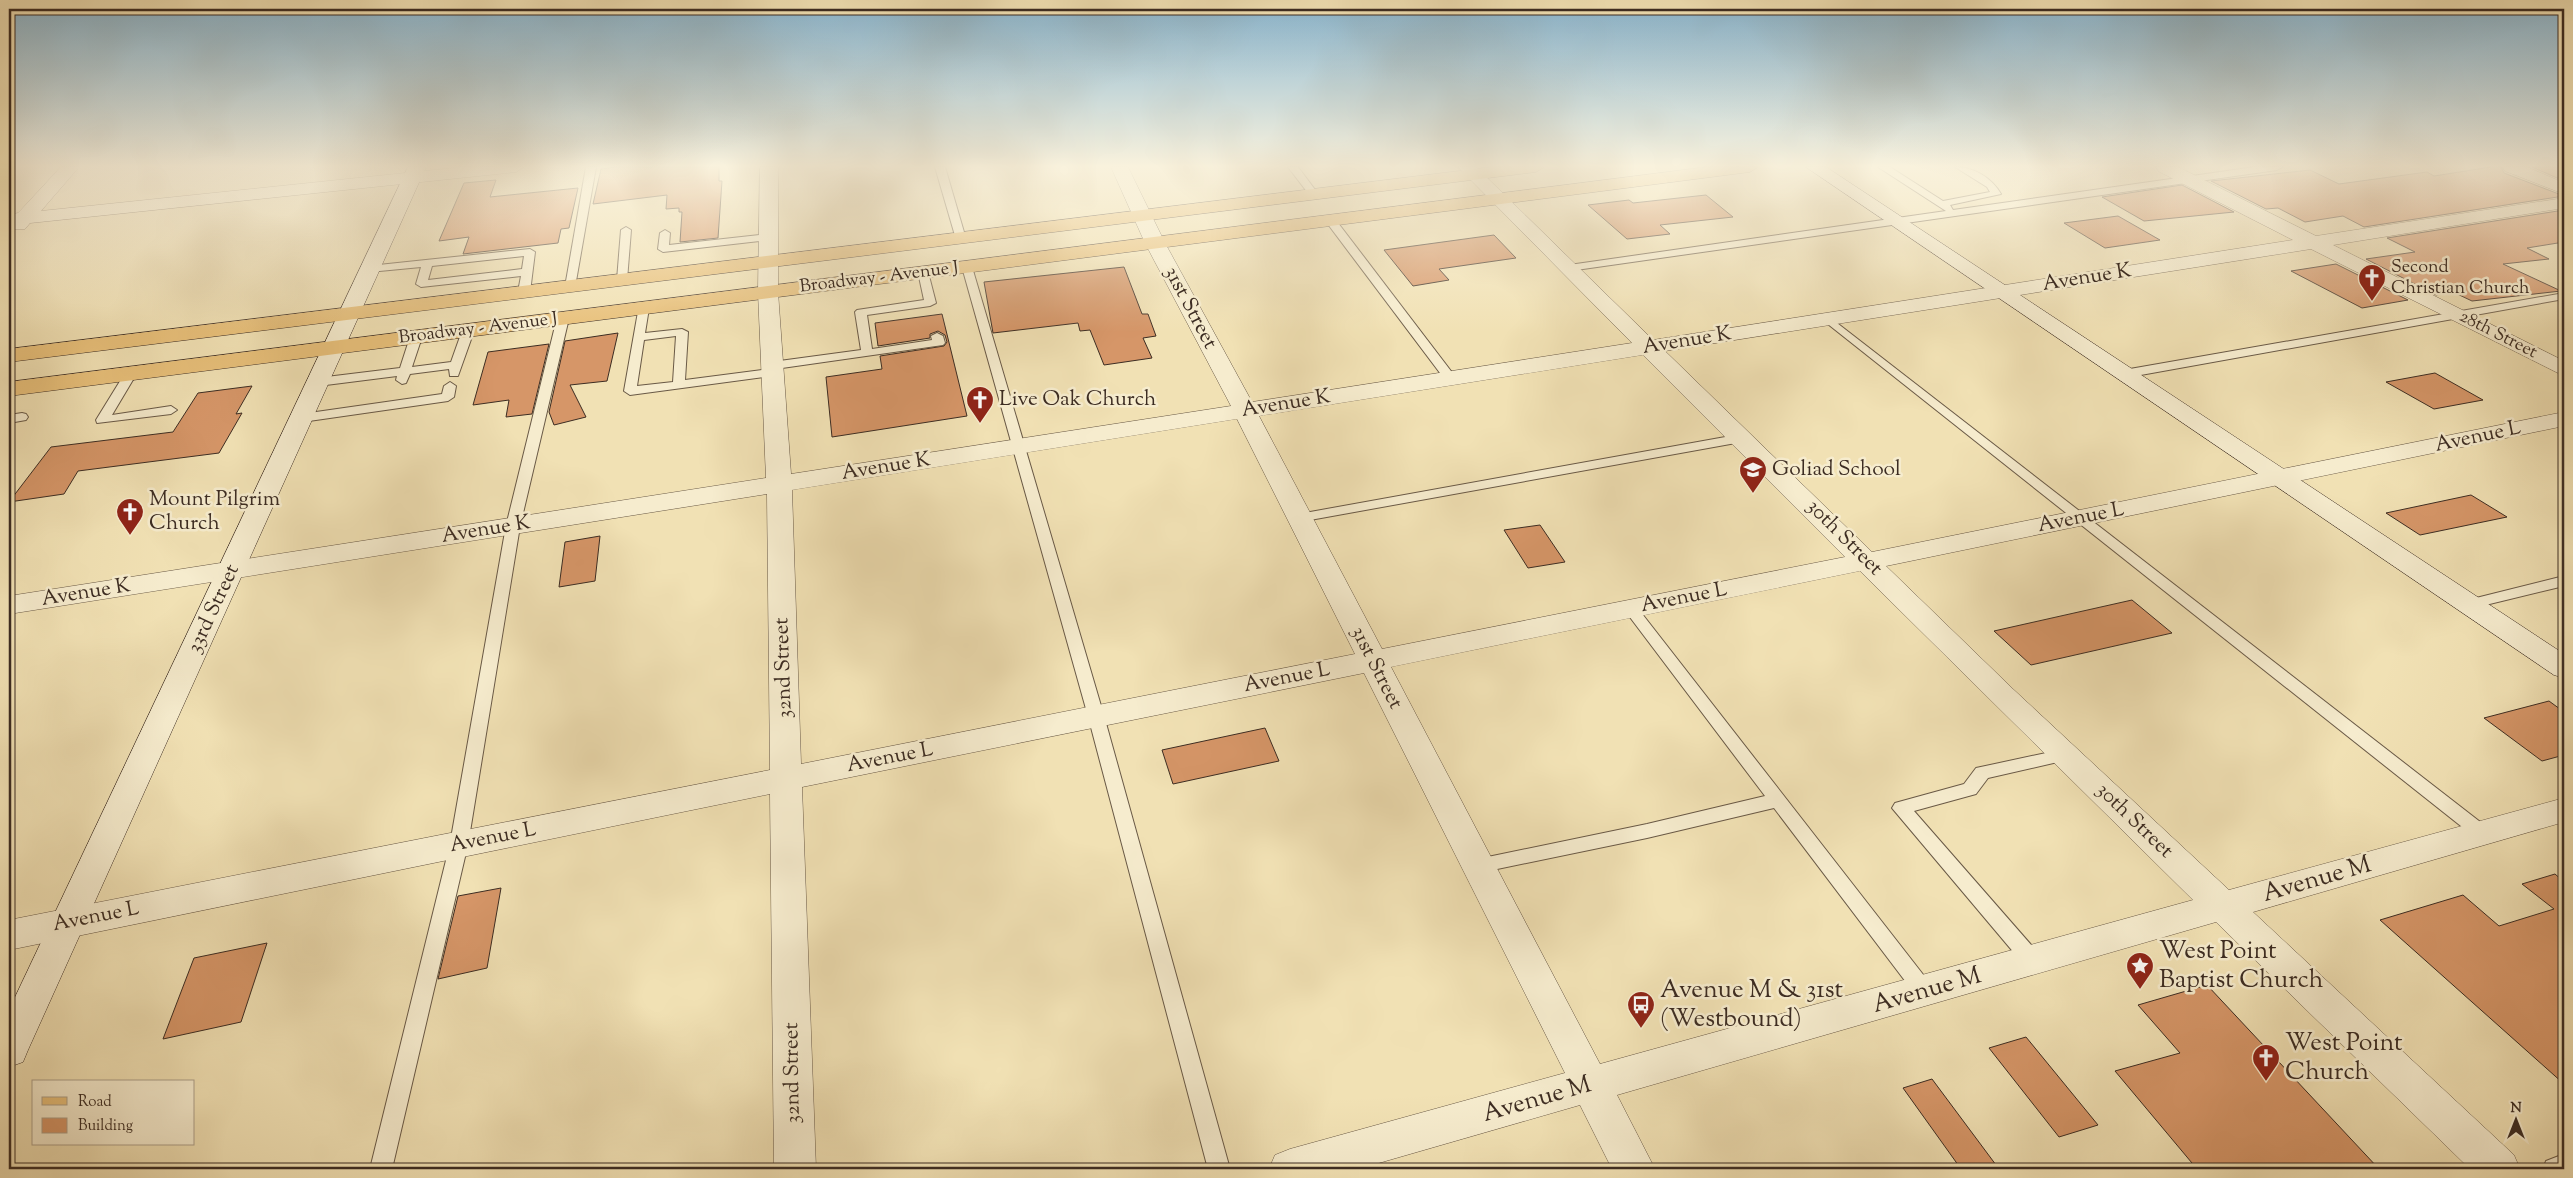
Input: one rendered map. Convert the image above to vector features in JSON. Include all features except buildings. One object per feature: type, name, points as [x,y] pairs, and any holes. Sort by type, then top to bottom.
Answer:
[{"type":"main road","name":"Broadway - Avenue J","points":[[9,356],[622,280],[769,249],[961,239],[1096,222]]},
{"type":"main road","name":"Broadway - Avenue J","points":[[9,389],[1323,222]]},
{"type":"street","points":[[9,235],[16,222]]},
{"type":"street","name":"33rd Street","points":[[9,1050],[392,222]]},
{"type":"street","name":"32nd Street","points":[[769,222],[768,292],[779,484],[795,1169]]},
{"type":"street","name":"31st Street","points":[[1146,222],[1155,243],[1245,411],[1634,1169]]},
{"type":"street","name":"30th Street","points":[[1522,222],[2065,755],[2499,1169]]},
{"type":"street","points":[[1895,222],[2002,291],[2564,668]]},
{"type":"street","name":"28th Street","points":[[2273,222],[2564,369]]},
{"type":"street","name":"Avenue K","points":[[9,606],[2442,222]]},
{"type":"street","name":"Avenue L","points":[[9,935],[1867,562],[2564,418]]},
{"type":"street","name":"Avenue M","points":[[1290,1169],[2033,962],[2564,810]]},
{"type":"lane","points":[[570,287],[582,222]]},
{"type":"lane","points":[[956,222],[961,239]]},
{"type":"lane","points":[[1332,222],[1450,378]]},
{"type":"lane","points":[[1569,268],[1895,222]]},
{"type":"lane","points":[[622,280],[626,230]]},
{"type":"lane","points":[[665,233],[664,249],[769,249]]},
{"type":"lane","points":[[369,269],[428,262],[461,270],[490,267],[530,252],[524,292]]},
{"type":"lane","points":[[428,262],[421,284],[461,270],[490,267],[527,272]]},
{"type":"lane","points":[[967,267],[1020,446],[1096,716],[1219,1169]]},
{"type":"lane","points":[[866,353],[861,312],[913,305],[931,309],[923,272]]},
{"type":"lane","points":[[2124,374],[2564,296]]},
{"type":"lane","points":[[913,305],[915,318]]},
{"type":"lane","points":[[898,307],[901,319]]},
{"type":"lane","points":[[643,308],[630,391],[866,353],[905,344],[920,342],[939,343],[937,336]]},
{"type":"lane","points":[[381,1169],[459,844],[513,526],[563,318]]},
{"type":"lane","points":[[1828,318],[2482,834]]},
{"type":"lane","points":[[318,382],[400,388],[448,397],[453,375],[468,331]]},
{"type":"lane","points":[[639,337],[682,332],[679,384]]},
{"type":"lane","points":[[400,388],[416,337]]},
{"type":"lane","points":[[131,374],[102,420],[171,410]]},
{"type":"lane","points":[[302,418],[400,388],[453,375]]},
{"type":"lane","points":[[1299,518],[1742,438]]},
{"type":"lane","points":[[2469,604],[2564,581]]},
{"type":"lane","points":[[1632,609],[1925,992]]},
{"type":"lane","points":[[2033,962],[1901,808],[1970,788],[1982,773],[2065,755]]},
{"type":"lane","points":[[1478,866],[1648,831],[1778,800]]},
{"type":"lane","points":[[2554,1169],[2564,1165]]},
{"type":"place","name":"Second Christian Church","points":[[2372,302]]},
{"type":"place","name":"Live Oak Church","points":[[980,424]]},
{"type":"place","name":"Goliad School","points":[[1753,494]]},
{"type":"place","name":"Mount Pilgrim Church","points":[[130,536]]},
{"type":"place","name":"West Point Baptist Church","points":[[2140,990]]},
{"type":"place","name":"Avenue M & 31st (Westbound)","points":[[1641,1029]]},
{"type":"place","name":"West Point Church","points":[[2266,1082]]}]
